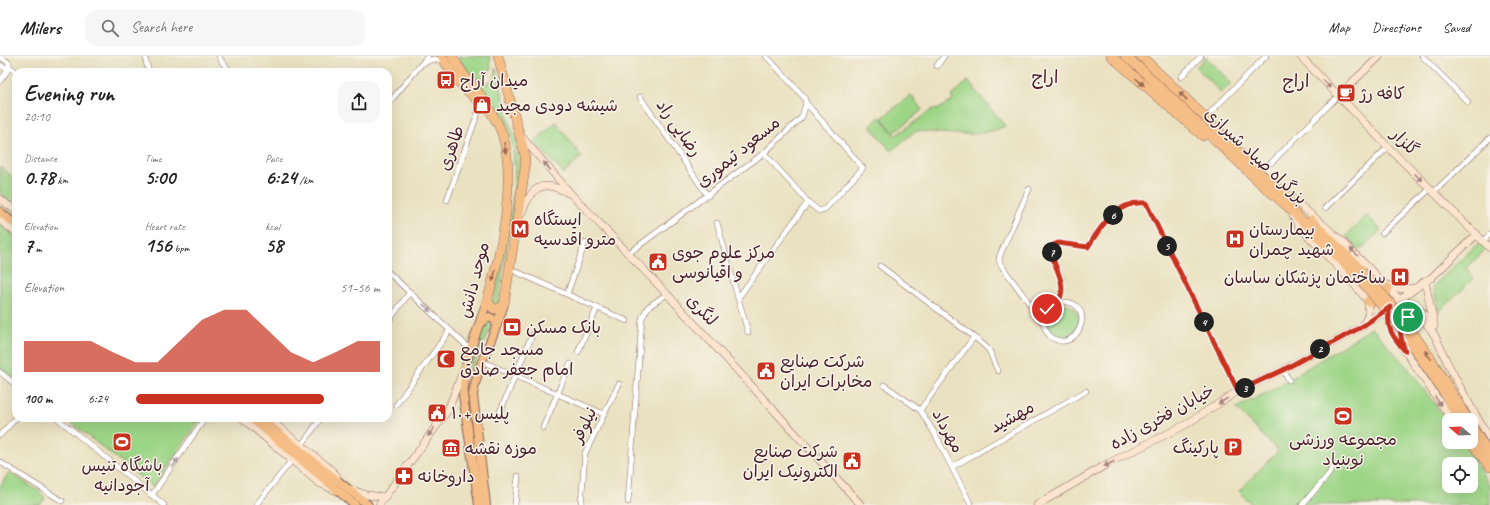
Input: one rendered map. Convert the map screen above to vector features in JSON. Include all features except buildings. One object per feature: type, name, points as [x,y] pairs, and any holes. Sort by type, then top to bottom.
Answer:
[{"type":"highway","name":"موحد دانش","points":[[498,56],[525,155],[525,169],[504,304]]},
{"type":"highway","points":[[1111,56],[1234,163],[1257,180]]},
{"type":"highway","name":"بزرگراه صیاد شیرازی","points":[[1125,56],[1141,69],[1257,180],[1359,273]]},
{"type":"highway","name":"بزرگراه صیاد شیرازی","points":[[1141,56],[1206,117],[1359,273],[1463,413]]},
{"type":"highway","points":[[446,58],[456,64],[491,112]]},
{"type":"highway","points":[[446,58],[461,86],[491,112]]},
{"type":"highway","name":"موحد دانش","points":[[488,298],[498,264],[504,224],[508,178],[504,140],[491,112]]},
{"type":"highway","points":[[1368,301],[1384,299],[1386,297],[1386,286]]},
{"type":"highway","points":[[488,298],[489,304],[494,309],[499,308],[504,304]]},
{"type":"highway","name":"بزرگراه صیاد شیرازی","points":[[1447,391],[1455,413]]},
{"type":"highway","points":[[1478,436],[1490,456]]},
{"type":"highway","points":[[1476,449],[1490,468]]},
{"type":"main road","name":"گلزار","points":[[1301,56],[1388,147],[1490,248]]},
{"type":"main road","points":[[1338,96],[1380,56]]},
{"type":"main road","name":"لنگری","points":[[520,136],[572,195],[629,253],[861,505]]},
{"type":"main road","points":[[517,222],[529,195],[538,187],[544,186],[557,188],[572,195]]},
{"type":"main road","points":[[1275,186],[1294,199],[1337,237],[1400,300],[1408,302],[1423,312],[1434,326]]},
{"type":"main road","points":[[0,199],[12,210]]},
{"type":"main road","points":[[0,206],[12,211]]},
{"type":"main road","points":[[1288,207],[1299,226],[1368,301],[1368,315],[1363,326]]},
{"type":"main road","points":[[0,212],[12,222]]},
{"type":"main road","points":[[0,220],[12,230]]},
{"type":"main road","name":"خیابان فخری زاده","points":[[1037,505],[1109,463],[1185,425],[1238,391],[1283,370],[1363,326],[1431,278],[1476,233]]},
{"type":"main road","points":[[1425,281],[1435,335],[1447,363],[1490,439]]},
{"type":"main road","points":[[1386,286],[1400,289],[1416,288]]},
{"type":"main road","name":"موحد دانش","points":[[379,505],[448,410],[471,350],[488,298]]},
{"type":"main road","name":"موحد دانش","points":[[486,505],[474,403],[475,386],[481,361],[497,325],[504,304]]},
{"type":"main road","points":[[1390,307],[1388,322],[1390,329],[1447,413]]},
{"type":"main road","points":[[1405,351],[1400,334],[1400,328],[1402,322],[1408,317],[1414,316],[1422,320],[1435,335]]},
{"type":"main road","points":[[480,323],[489,317],[495,320],[497,325]]},
{"type":"main road","points":[[467,360],[463,402],[479,505]]},
{"type":"main road","points":[[247,422],[319,483],[345,491],[385,497]]},
{"type":"main road","points":[[256,422],[345,491],[368,505]]},
{"type":"main road","points":[[265,422],[345,491]]},
{"type":"main road","points":[[273,422],[330,469],[355,505]]},
{"type":"street","points":[[146,56],[147,68]]},
{"type":"street","points":[[219,56],[227,68]]},
{"type":"street","points":[[392,99],[423,64],[428,56]]},
{"type":"street","points":[[764,153],[808,202],[819,211],[825,209],[863,168],[806,103],[800,91],[766,56]]},
{"type":"street","points":[[937,66],[944,56]]},
{"type":"street","points":[[1181,77],[1202,56]]},
{"type":"street","points":[[1211,112],[1266,56]]},
{"type":"street","points":[[1422,56],[1468,102]]},
{"type":"street","points":[[0,57],[8,62],[10,68]]},
{"type":"street","points":[[423,64],[433,59],[446,58]]},
{"type":"street","points":[[0,65],[5,68],[10,68]]},
{"type":"street","points":[[0,81],[10,68]]},
{"type":"street","name":"رضایی راد","points":[[640,96],[708,196]]},
{"type":"street","points":[[1271,163],[1338,96]]},
{"type":"street","name":"مسعود تیموری","points":[[629,253],[708,196],[764,153],[802,117],[806,103]]},
{"type":"street","name":"طاهری","points":[[447,200],[481,104]]},
{"type":"street","points":[[1382,234],[1490,138]]},
{"type":"street","points":[[1325,208],[1388,147]]},
{"type":"street","points":[[1029,190],[1000,255],[1001,265],[1043,322],[1048,334],[1059,340],[1066,340],[1072,338],[1080,329],[1082,323],[1080,311],[1070,302],[1064,301],[1051,304],[1047,309],[1043,322]]},
{"type":"street","points":[[738,298],[808,202]]},
{"type":"street","points":[[1058,302],[1061,296],[1062,281],[1051,249],[1053,245],[1058,243],[1088,247],[1108,217],[1137,202],[1146,203],[1238,391]]},
{"type":"street","points":[[717,223],[748,332]]},
{"type":"street","points":[[1483,240],[1490,234]]},
{"type":"street","points":[[567,294],[586,243]]},
{"type":"street","points":[[880,266],[989,350],[998,370]]},
{"type":"street","points":[[510,268],[627,322]]},
{"type":"street","points":[[392,276],[471,350]]},
{"type":"street","points":[[392,317],[410,292]]},
{"type":"street","points":[[628,502],[642,318],[648,307],[667,294]]},
{"type":"street","points":[[578,352],[597,308]]},
{"type":"street","points":[[396,405],[450,330]]},
{"type":"street","points":[[500,412],[532,335]]},
{"type":"street","points":[[920,410],[974,337]]},
{"type":"street","points":[[481,361],[604,414]]},
{"type":"street","points":[[543,428],[570,364]]},
{"type":"street","points":[[1283,370],[1289,380]]},
{"type":"street","points":[[0,372],[12,382]]},
{"type":"street","name":"نیلوفر","points":[[581,505],[585,453],[619,384]]},
{"type":"street","name":"مهرداد","points":[[884,385],[920,410],[935,434],[971,505]]},
{"type":"street","name":"مهشید","points":[[952,467],[1086,391]]},
{"type":"street","points":[[0,435],[12,422]]},
{"type":"street","points":[[62,422],[162,504]]},
{"type":"street","points":[[152,495],[203,422]]},
{"type":"street","points":[[301,446],[318,422]]},
{"type":"street","points":[[256,505],[292,460]]},
{"type":"street","points":[[0,462],[62,501]]},
{"type":"street","points":[[1302,505],[1329,474],[1332,468]]},
{"type":"street","points":[[515,505],[518,476]]},
{"type":"green space","points":[[458,56],[490,56],[491,69],[486,76],[481,79],[477,79],[468,72]]},
{"type":"green space","points":[[1206,57],[1231,83],[1221,93],[1196,67]]},
{"type":"green space","points":[[496,68],[509,122],[522,153],[513,148],[511,139],[501,116],[478,85],[492,81],[495,76]]},
{"type":"green space","points":[[968,81],[1005,126],[984,133],[973,134],[950,134],[917,131],[891,151],[870,126],[880,117],[895,136],[933,109],[937,110],[953,100],[951,96]]},
{"type":"green space","points":[[911,95],[922,110],[894,133],[882,118]]},
{"type":"green space","points":[[556,122],[582,157],[578,159],[564,174],[534,142]]},
{"type":"green space","points":[[513,151],[522,157],[523,161],[498,305],[492,304],[509,222],[513,194]]},
{"type":"green space","points":[[0,167],[12,176],[12,202],[0,193]]},
{"type":"green space","points":[[1367,215],[1381,230],[1360,250],[1346,236]]},
{"type":"green space","points":[[0,224],[12,234],[12,377],[0,368]]},
{"type":"green space","points":[[1480,242],[1486,249],[1466,268],[1474,278],[1439,312],[1433,286]]},
{"type":"green space","points":[[1063,304],[1074,309],[1079,320],[1074,331],[1063,336],[1052,331],[1047,320],[1052,309]]},
{"type":"green space","points":[[489,320],[493,324],[472,367],[467,400],[464,403],[472,357],[484,322]]},
{"type":"green space","name":"مجموعه ورزشی نوبنیاد","points":[[1372,328],[1407,367],[1442,414],[1442,449],[1467,449],[1472,457],[1442,457],[1442,493],[1478,493],[1478,467],[1490,485],[1490,505],[1252,505],[1239,491],[1278,451],[1236,408],[1270,391]]},
{"type":"green space","points":[[70,422],[198,422],[153,487]]},
{"type":"green space","points":[[9,472],[40,492],[45,498],[40,505],[0,505],[0,486]]},
{"type":"place","name":"میدان آراج","points":[[446,80]]},
{"type":"place","name":"کافه رژ","points":[[1346,93]]},
{"type":"place","name":"شیشه دودی مجید","points":[[482,105]]},
{"type":"place","name":"ایستگاه مترو اقدسیه","points":[[520,229]]},
{"type":"place","name":"بیمارستان شهید چمران","points":[[1235,239]]},
{"type":"place","name":"مرکز علوم جوی و اقیانوسی","points":[[658,262]]},
{"type":"place","name":"ساختمان پزشکان ساسان","points":[[1400,277]]},
{"type":"place","name":"بانک مسکن","points":[[512,327]]},
{"type":"place","name":"مسجد جامع امام جعفر صادق","points":[[446,359]]},
{"type":"place","name":"شرکت صنایع مخابرات ایران","points":[[766,371]]},
{"type":"place","name":"پلیس +۱۰","points":[[437,413]]},
{"type":"place","name":"مجموعه ورزشی نوبنیاد","points":[[1343,416]]},
{"type":"place","name":"باشگاه تنیس آجودانیه","points":[[122,442]]},
{"type":"place","name":"پارکینگ","points":[[1233,447]]},
{"type":"place","name":"موزه نقشه","points":[[451,448]]},
{"type":"place","name":"شرکت صنایع الکترونیک ایران","points":[[852,461]]},
{"type":"place","name":"داروخانه","points":[[404,476]]},
{"type":"district","name":"اراج","points":[[1045,77]]},
{"type":"district","name":"اراج","points":[[1296,81]]},
{"type":"route","points":[[1047,309],[1051,304],[1058,302],[1061,296],[1062,281],[1051,249],[1053,245],[1058,243],[1088,247],[1108,217],[1137,202],[1146,203],[1238,391],[1283,370],[1363,326],[1390,307],[1388,322],[1390,329],[1405,351],[1400,334],[1400,328],[1402,322],[1408,317]]}]
